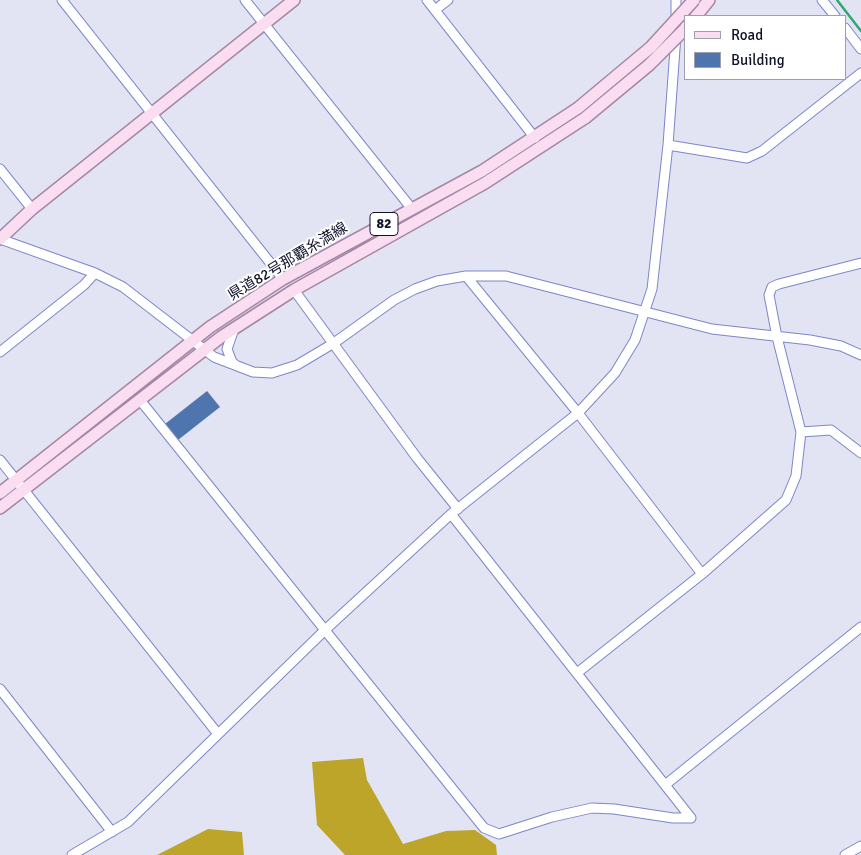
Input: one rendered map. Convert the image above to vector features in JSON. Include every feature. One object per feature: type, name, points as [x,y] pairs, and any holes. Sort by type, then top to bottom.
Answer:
[{"type":"main road","points":[[0,239],[32,209],[294,0]]},
{"type":"main road","name":"県道82号那覇糸満線","points":[[0,508],[19,485],[192,341],[283,279],[482,171],[535,138],[578,108],[645,52],[694,0]]},
{"type":"main road","points":[[697,15],[709,0]]},
{"type":"main road","name":"県道82号那覇糸満線","points":[[0,493],[19,485],[140,400],[203,350],[294,290],[546,146],[585,118],[649,65],[684,30]]},
{"type":"street","points":[[62,0],[283,279]]},
{"type":"street","points":[[245,0],[412,209]]},
{"type":"street","points":[[427,0],[535,138]]},
{"type":"street","points":[[435,10],[448,0]]},
{"type":"street","points":[[72,855],[128,822],[325,630],[455,512],[578,413],[616,373],[635,340],[646,312],[658,254],[676,45],[676,0]]},
{"type":"street","points":[[822,0],[834,15]]},
{"type":"street","points":[[846,29],[861,49]]},
{"type":"street","points":[[668,145],[747,158],[762,151],[861,73]]},
{"type":"street","points":[[0,169],[32,209]]},
{"type":"street","points":[[0,239],[95,272],[123,287],[203,350],[220,361],[243,370],[272,373],[310,359],[394,300],[415,289],[437,281],[466,276],[506,276],[712,329],[810,340],[842,346],[861,354]]},
{"type":"street","points":[[577,673],[702,574],[786,500],[796,476],[801,432],[776,337],[769,295],[772,287],[861,263]]},
{"type":"street","points":[[0,351],[84,285],[95,272]]},
{"type":"street","points":[[466,276],[578,413],[702,574]]},
{"type":"street","points":[[140,400],[484,828],[492,833],[499,834],[552,816],[592,808],[614,809],[673,818],[692,818],[577,673],[455,512],[294,290]]},
{"type":"street","points":[[234,329],[226,349],[232,362],[243,370]]},
{"type":"street","points":[[801,432],[831,430],[861,454]]},
{"type":"street","points":[[0,460],[218,734]]},
{"type":"street","points":[[664,785],[861,627]]},
{"type":"street","points":[[0,689],[3,699],[112,832]]},
{"type":"street","points":[[845,855],[861,846]]},
{"type":"shaded area","points":[[363,758],[367,780],[403,844],[446,831],[475,830],[496,845],[497,855],[345,855],[317,825],[312,762]]},
{"type":"shaded area","points":[[208,829],[242,832],[244,855],[157,855]]},
{"type":"building","points":[[207,391],[220,407],[178,440],[165,424]]},
{"type":"waterway","points":[[837,0],[861,31]]}]
